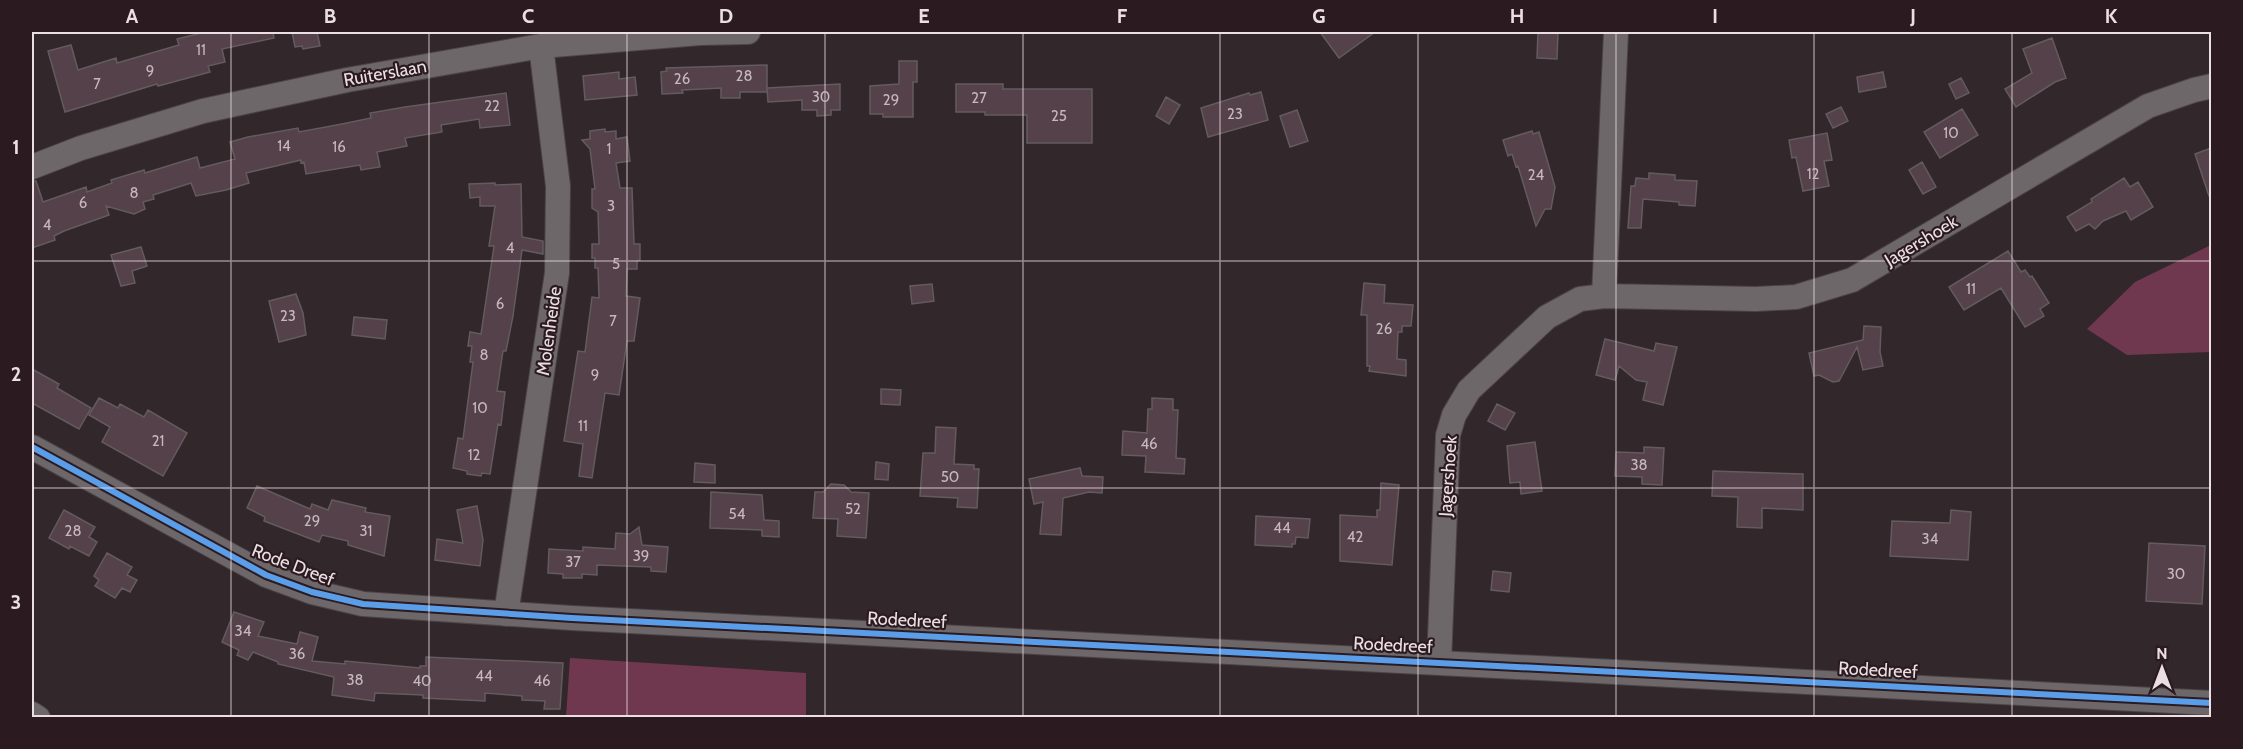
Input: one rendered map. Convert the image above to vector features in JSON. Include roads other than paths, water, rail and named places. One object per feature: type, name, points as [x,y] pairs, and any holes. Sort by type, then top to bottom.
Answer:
[{"type":"street","name":"Ruiterslaan","points":[[32,167],[81,148],[203,111],[346,80],[541,46],[700,33],[748,32]]},
{"type":"street","points":[[1604,296],[1616,32]]},
{"type":"street","name":"Molenheide","points":[[506,614],[557,273],[558,186],[541,46]]},
{"type":"street","name":"Jagershoek","points":[[1439,663],[1448,435],[1454,415],[1469,390],[1547,317],[1580,299],[1604,296],[1756,300],[1796,297],[1852,280],[2148,106],[2211,86]]},
{"type":"street","name":"Rode Dreef","points":[[32,447],[266,575],[312,592],[363,604],[572,618]]},
{"type":"street","name":"Rodedreef","points":[[572,618],[2211,703]]},
{"type":"street","points":[[32,714],[38,717]]}]
